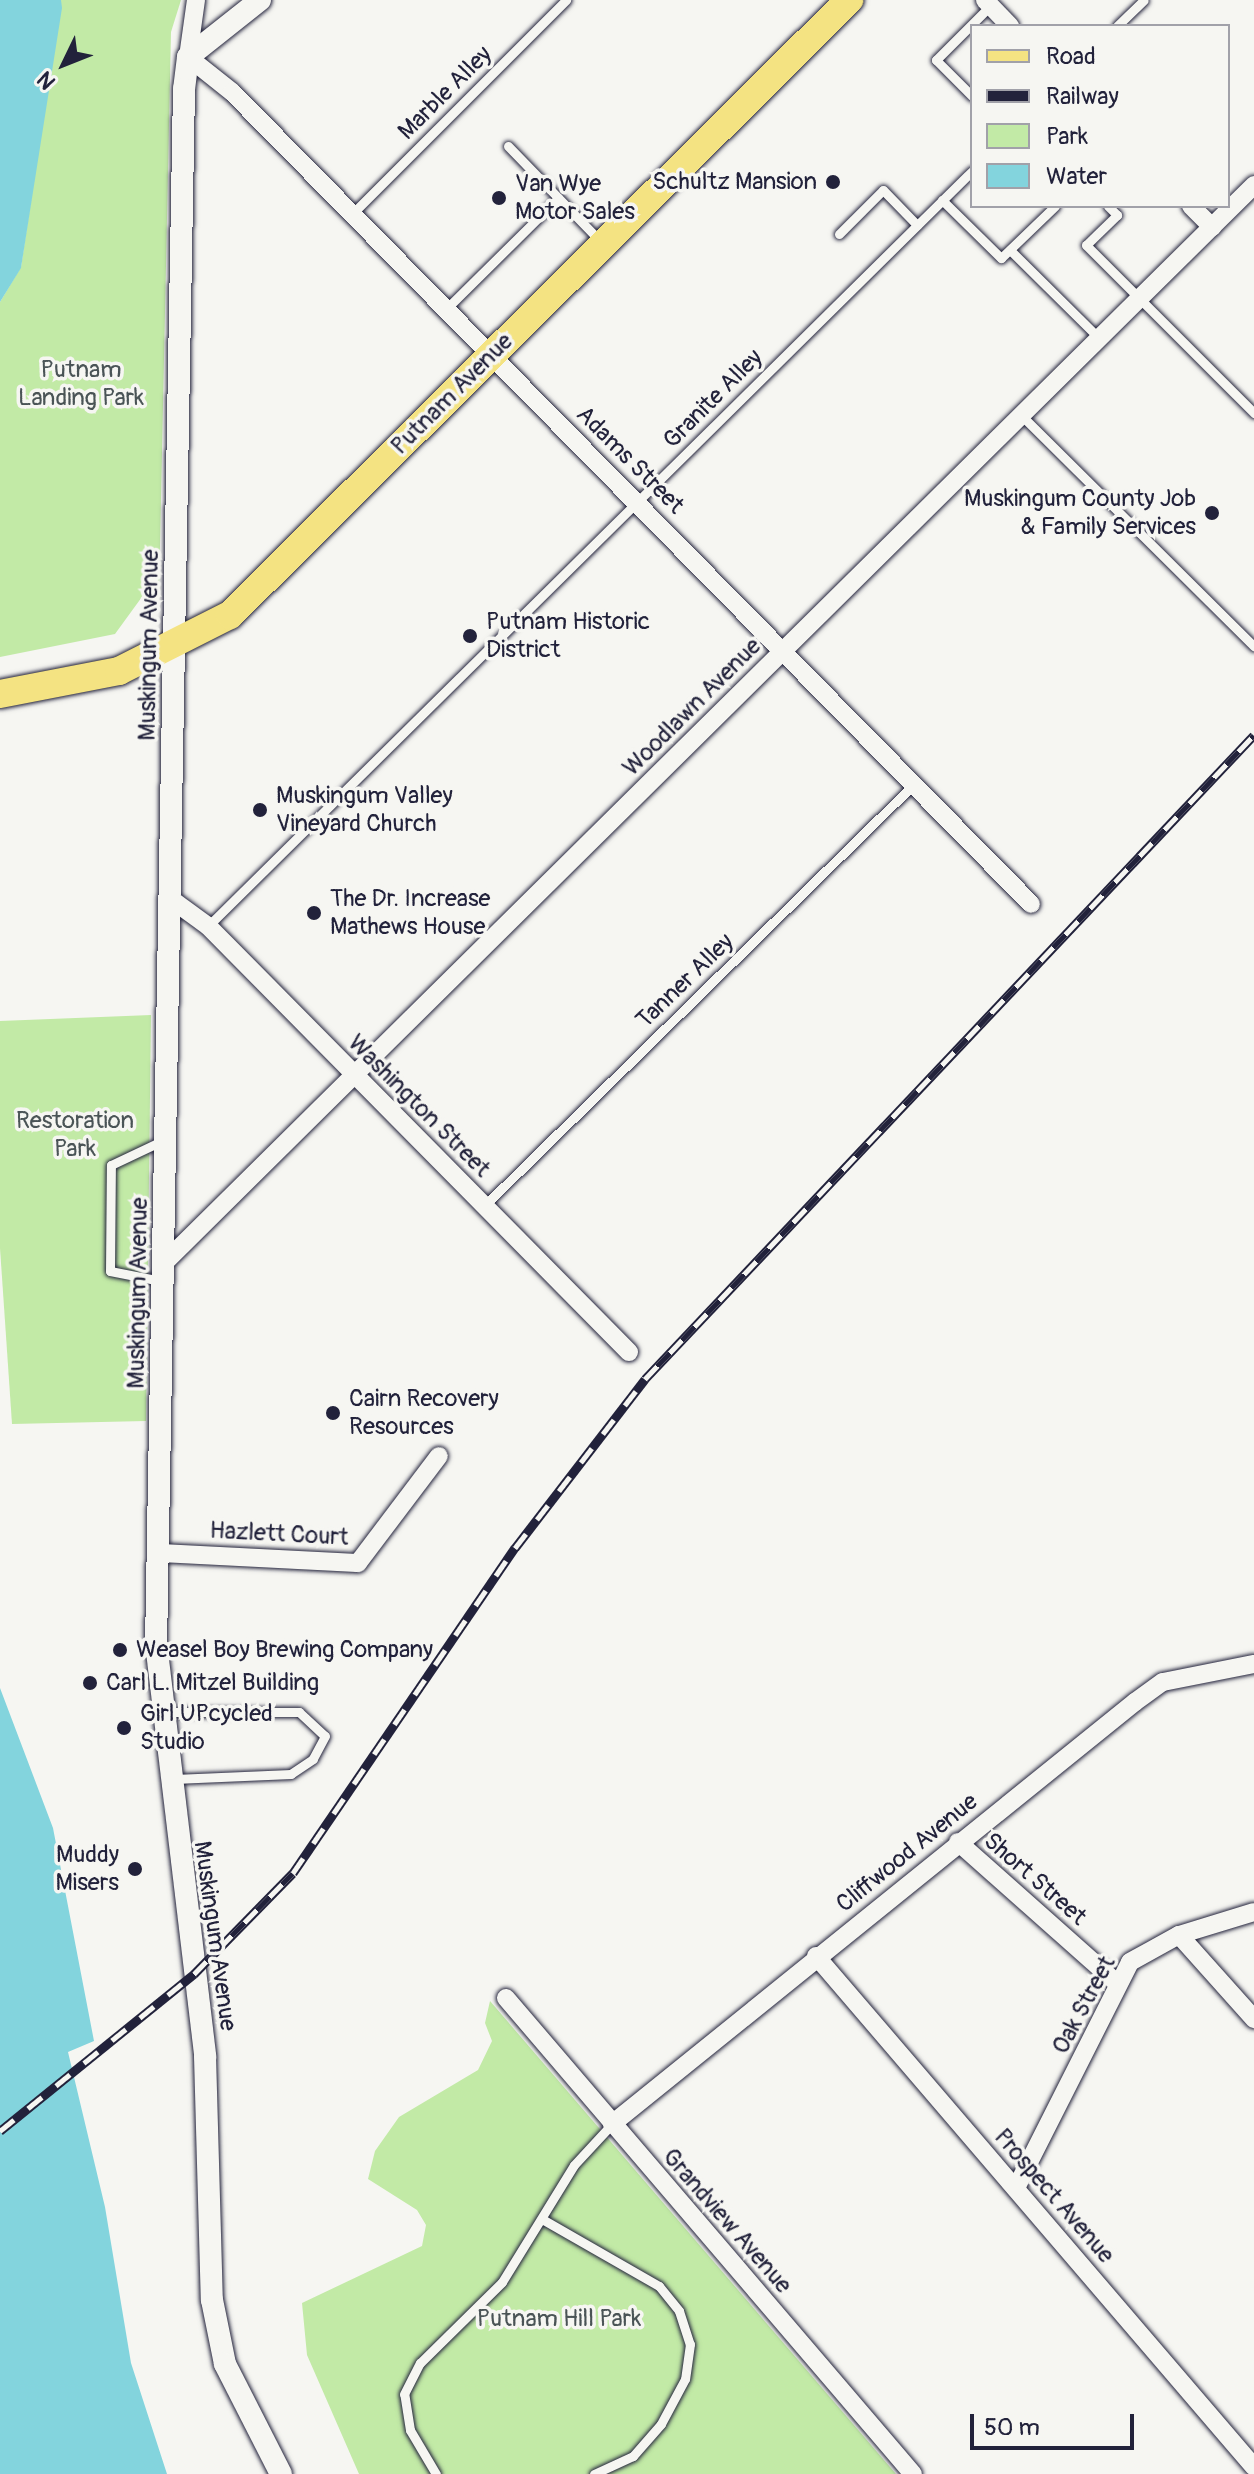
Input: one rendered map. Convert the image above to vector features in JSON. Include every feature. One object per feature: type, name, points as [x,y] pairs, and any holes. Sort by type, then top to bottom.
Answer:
[{"type":"main road","name":"Putnam Avenue","points":[[0,694],[119,671],[175,648],[230,615],[849,0]]},
{"type":"street","name":"Muskingum Avenue","points":[[196,0],[188,57],[175,648],[159,1712],[205,2056],[212,2300],[225,2364],[281,2474]]},
{"type":"street","points":[[188,57],[260,0]]},
{"type":"street","points":[[987,3],[1008,24]]},
{"type":"street","name":"Adams Street","points":[[188,57],[352,214],[1031,904]]},
{"type":"street","name":"Woodlawn Avenue","points":[[164,1272],[784,650],[1254,185]]},
{"type":"street","points":[[1193,208],[1212,227]]},
{"type":"street","name":"Washington Street","points":[[171,899],[208,926],[629,1352]]},
{"type":"street","name":"Hazlett Court","points":[[160,1553],[358,1563],[439,1456]]},
{"type":"street","name":"Cliffwood Avenue","points":[[612,2124],[958,1842],[1163,1682],[1254,1664]]},
{"type":"street","name":"Short Street","points":[[958,1842],[1117,1983]]},
{"type":"street","name":"Oak Street","points":[[1016,2188],[1130,1962],[1179,1935],[1254,1912]]},
{"type":"street","points":[[1179,1935],[1254,2019]]},
{"type":"street","name":"Prospect Avenue","points":[[816,1956],[1254,2467]]},
{"type":"street","name":"Grandview Avenue","points":[[506,1998],[913,2474]]},
{"type":"lane","name":"Marble Alley","points":[[352,214],[566,0]]},
{"type":"lane","points":[[1119,24],[1144,0]]},
{"type":"lane","points":[[970,94],[936,60],[987,3]]},
{"type":"lane","points":[[508,146],[603,244]]},
{"type":"lane","name":"Granite Alley","points":[[208,926],[970,173]]},
{"type":"lane","points":[[839,234],[883,190],[917,225]]},
{"type":"lane","points":[[446,309],[558,198]]},
{"type":"lane","points":[[942,200],[1001,258],[1053,208]]},
{"type":"lane","points":[[1110,208],[1117,215],[1086,245],[1254,413]]},
{"type":"lane","points":[[1010,250],[1100,339]]},
{"type":"lane","points":[[1022,416],[1254,646]]},
{"type":"lane","name":"Tanner Alley","points":[[484,1206],[913,785]]},
{"type":"lane","points":[[164,1272],[128,1280],[110,1271],[111,1165],[166,1139]]},
{"type":"lane","points":[[159,1712],[299,1712],[325,1736],[313,1759],[291,1774],[167,1779]]},
{"type":"lane","points":[[436,2474],[410,2430],[404,2394],[420,2363],[502,2282],[574,2165],[612,2124]]},
{"type":"lane","points":[[542,2219],[659,2286],[679,2311],[690,2344],[685,2379],[661,2424],[633,2456],[594,2474]]},
{"type":"green space","name":"Putnam Landing Park","points":[[61,0],[181,0],[171,32],[159,592],[147,590],[115,634],[0,657],[0,302],[21,267]]},
{"type":"green space","name":"Restoration Park","points":[[151,1015],[146,1421],[12,1424],[0,1248],[0,1021]]},
{"type":"green space","name":"Putnam Hill Park","points":[[490,2001],[896,2474],[359,2474],[307,2355],[302,2303],[422,2246],[426,2225],[417,2210],[368,2179],[375,2151],[399,2117],[478,2070],[492,2041],[485,2023]]},
{"type":"water","points":[[0,0],[61,0],[62,8],[21,268],[0,302]]},
{"type":"water","points":[[0,1688],[53,1828],[94,2041],[68,2052],[105,2207],[131,2363],[167,2474],[0,2474]]},
{"type":"railway","points":[[0,2131],[194,1974],[293,1873],[515,1548],[645,1379],[1254,735]]},
{"type":"place","name":"Schultz Mansion","points":[[833,182]]},
{"type":"place","name":"Van Wye Motor Sales","points":[[499,198]]},
{"type":"place","name":"Muskingum County Job & Family Services","points":[[1212,513]]},
{"type":"place","name":"Putnam Historic District","points":[[470,636]]},
{"type":"place","name":"Muskingum Valley Vineyard Church","points":[[260,810]]},
{"type":"place","name":"The Dr. Increase Mathews House","points":[[314,913]]},
{"type":"place","name":"Cairn Recovery Resources","points":[[333,1413]]},
{"type":"place","name":"Weasel Boy Brewing Company","points":[[120,1650]]},
{"type":"place","name":"Carl L. Mitzel Building","points":[[90,1683]]},
{"type":"place","name":"Girl UPcycled Studio","points":[[124,1728]]},
{"type":"place","name":"Muddy Misers","points":[[135,1869]]}]
